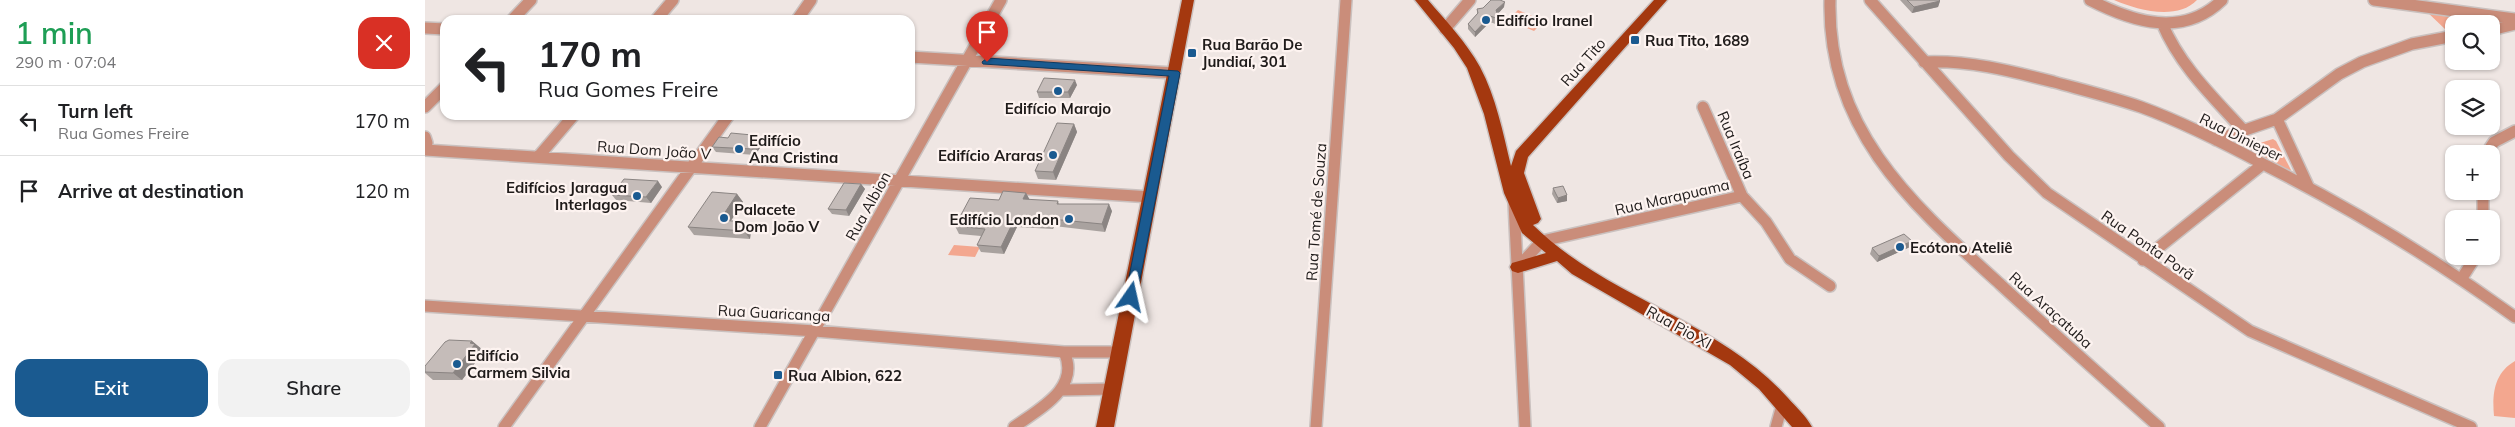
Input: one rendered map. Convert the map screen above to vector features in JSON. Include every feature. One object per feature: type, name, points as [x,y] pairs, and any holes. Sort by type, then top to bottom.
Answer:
[{"type":"main road","points":[[1105,427],[1188,0]]},
{"type":"main road","name":"Rua Pio XI","points":[[1421,0],[1474,68],[1491,114],[1514,201],[1524,224],[1558,255],[1599,282],[1736,360],[1783,402],[1803,427]]},
{"type":"main road","name":"Rua Tito","points":[[1529,146],[1661,0]]},
{"type":"main road","points":[[1499,145],[1529,146]]},
{"type":"main road","name":"Rua Pio XI","points":[[1529,146],[1518,161],[1517,173],[1524,198],[1542,241]]},
{"type":"main road","points":[[1518,267],[1558,255]]},
{"type":"street","points":[[517,15],[531,0]]},
{"type":"street","points":[[660,15],[673,0]]},
{"type":"street","points":[[800,15],[811,0]]},
{"type":"street","name":"Rua Albion","points":[[760,427],[1001,0]]},
{"type":"street","name":"Rua Tomé de Souza","points":[[1316,427],[1346,0]]},
{"type":"street","name":"Rua Araçatuba","points":[[1830,0],[1830,30],[1833,53],[1843,89],[1866,136],[1899,188],[1938,228],[2159,427]]},
{"type":"street","name":"Rua Ponta Porã","points":[[1870,0],[2027,175],[2047,193],[2250,332],[2471,427]]},
{"type":"street","points":[[2090,0],[2132,18],[2162,23],[2191,20],[2209,14],[2222,0]]},
{"type":"street","points":[[2374,0],[2515,19]]},
{"type":"street","points":[[1443,26],[1467,3]]},
{"type":"street","points":[[2162,23],[2174,48],[2208,91],[2244,131]]},
{"type":"street","points":[[2500,28],[2515,24]]},
{"type":"street","points":[[425,28],[440,29]]},
{"type":"street","points":[[2216,140],[2277,119],[2339,74],[2362,62],[2412,44],[2445,38]]},
{"type":"street","points":[[915,58],[1175,73]]},
{"type":"street","name":"Rua Dinieper","points":[[1924,62],[1944,60],[1981,66],[2089,92],[2130,104],[2216,140],[2308,186],[2462,278],[2515,317]]},
{"type":"street","points":[[425,107],[440,92]]},
{"type":"street","name":"Rua Iraíba","points":[[1703,107],[1742,196]]},
{"type":"street","points":[[2277,119],[2308,186]]},
{"type":"street","points":[[538,157],[571,120]]},
{"type":"street","points":[[504,427],[586,316],[726,120]]},
{"type":"street","points":[[2492,145],[2515,131]]},
{"type":"street","points":[[425,137],[427,143],[425,149]]},
{"type":"street","name":"Rua Dom João V","points":[[425,149],[1151,197]]},
{"type":"street","points":[[2143,260],[2263,164]]},
{"type":"street","name":"Rua Marapuama","points":[[1542,241],[1742,196],[1766,222],[1790,259],[1802,269],[1830,286]]},
{"type":"street","points":[[1514,201],[1525,427]]},
{"type":"street","points":[[1518,267],[1542,241]]},
{"type":"street","points":[[2462,278],[2470,265]]},
{"type":"street","name":"Rua Guaricanga","points":[[425,306],[697,325],[815,330],[1064,352],[1121,352]]},
{"type":"street","points":[[1014,427],[1062,390],[1071,370],[1069,359],[1064,352]]},
{"type":"street","points":[[1062,390],[1113,389]]},
{"type":"street","points":[[1776,427],[1783,402]]},
{"type":"shaded area","points":[[2114,0],[2197,0],[2179,10],[2157,12]]},
{"type":"shaded area","points":[[1518,10],[1544,21],[1534,31],[1508,20]]},
{"type":"shaded area","points":[[2425,10],[2471,15],[2445,15],[2445,29]]},
{"type":"shaded area","points":[[2273,139],[2276,141],[2291,170],[2286,170],[2244,148]]},
{"type":"shaded area","points":[[954,245],[980,247],[975,257],[948,255]]},
{"type":"shaded area","points":[[2515,361],[2515,418],[2494,416],[2493,400],[2496,385],[2503,372]]},
{"type":"building","points":[[1491,0],[1505,2],[1496,10],[1499,19],[1490,16],[1475,32],[1468,24],[1478,13],[1477,9],[1483,8]]},
{"type":"building","points":[[1907,0],[1939,0],[1940,1],[1914,7]]},
{"type":"building","points":[[1044,78],[1075,80],[1068,92],[1037,92]]},
{"type":"building","points":[[1057,123],[1074,124],[1053,172],[1035,171]]},
{"type":"building","points":[[731,133],[752,135],[749,139],[759,139],[752,149],[712,147],[719,137],[728,138]]},
{"type":"building","points":[[624,179],[658,181],[646,197],[612,195]]},
{"type":"building","points":[[844,183],[861,184],[846,210],[828,209]]},
{"type":"building","points":[[1563,186],[1567,195],[1558,198],[1553,188]]},
{"type":"building","points":[[1003,191],[1026,193],[1023,199],[1058,201],[1057,204],[1109,204],[1102,224],[1051,219],[1050,221],[1014,220],[1001,247],[977,245],[985,229],[955,226],[970,198],[999,200]]},
{"type":"building","points":[[712,192],[737,194],[720,220],[745,222],[744,231],[688,227]]},
{"type":"building","points":[[1904,234],[1912,241],[1879,256],[1872,248]]},
{"type":"building","points":[[449,340],[472,341],[470,343],[475,344],[453,373],[425,372],[425,366],[445,342]]},
{"type":"place","name":"Edifício Iranel","points":[[1486,20]]},
{"type":"place","name":"Rua Tito, 1689","points":[[1635,40]]},
{"type":"place","name":"Rua Barão De Jundiaí, 301","points":[[1192,53]]},
{"type":"place","name":"Edifício Marajo","points":[[1058,91]]},
{"type":"place","name":"Edifício Ana Cristina","points":[[739,149]]},
{"type":"place","name":"Edifício Araras","points":[[1053,155]]},
{"type":"place","name":"Edifícios Jaragua Interlagos","points":[[637,196]]},
{"type":"place","name":"Palacete Dom João V","points":[[724,218]]},
{"type":"place","name":"Edifício London","points":[[1069,219]]},
{"type":"place","name":"Ecótono Ateliê","points":[[1900,247]]},
{"type":"place","name":"Edifício Carmem Silvia","points":[[457,364]]},
{"type":"place","name":"Rua Albion, 622","points":[[778,375]]},
{"type":"route","points":[[987,62],[1175,73],[1131,297]]}]
